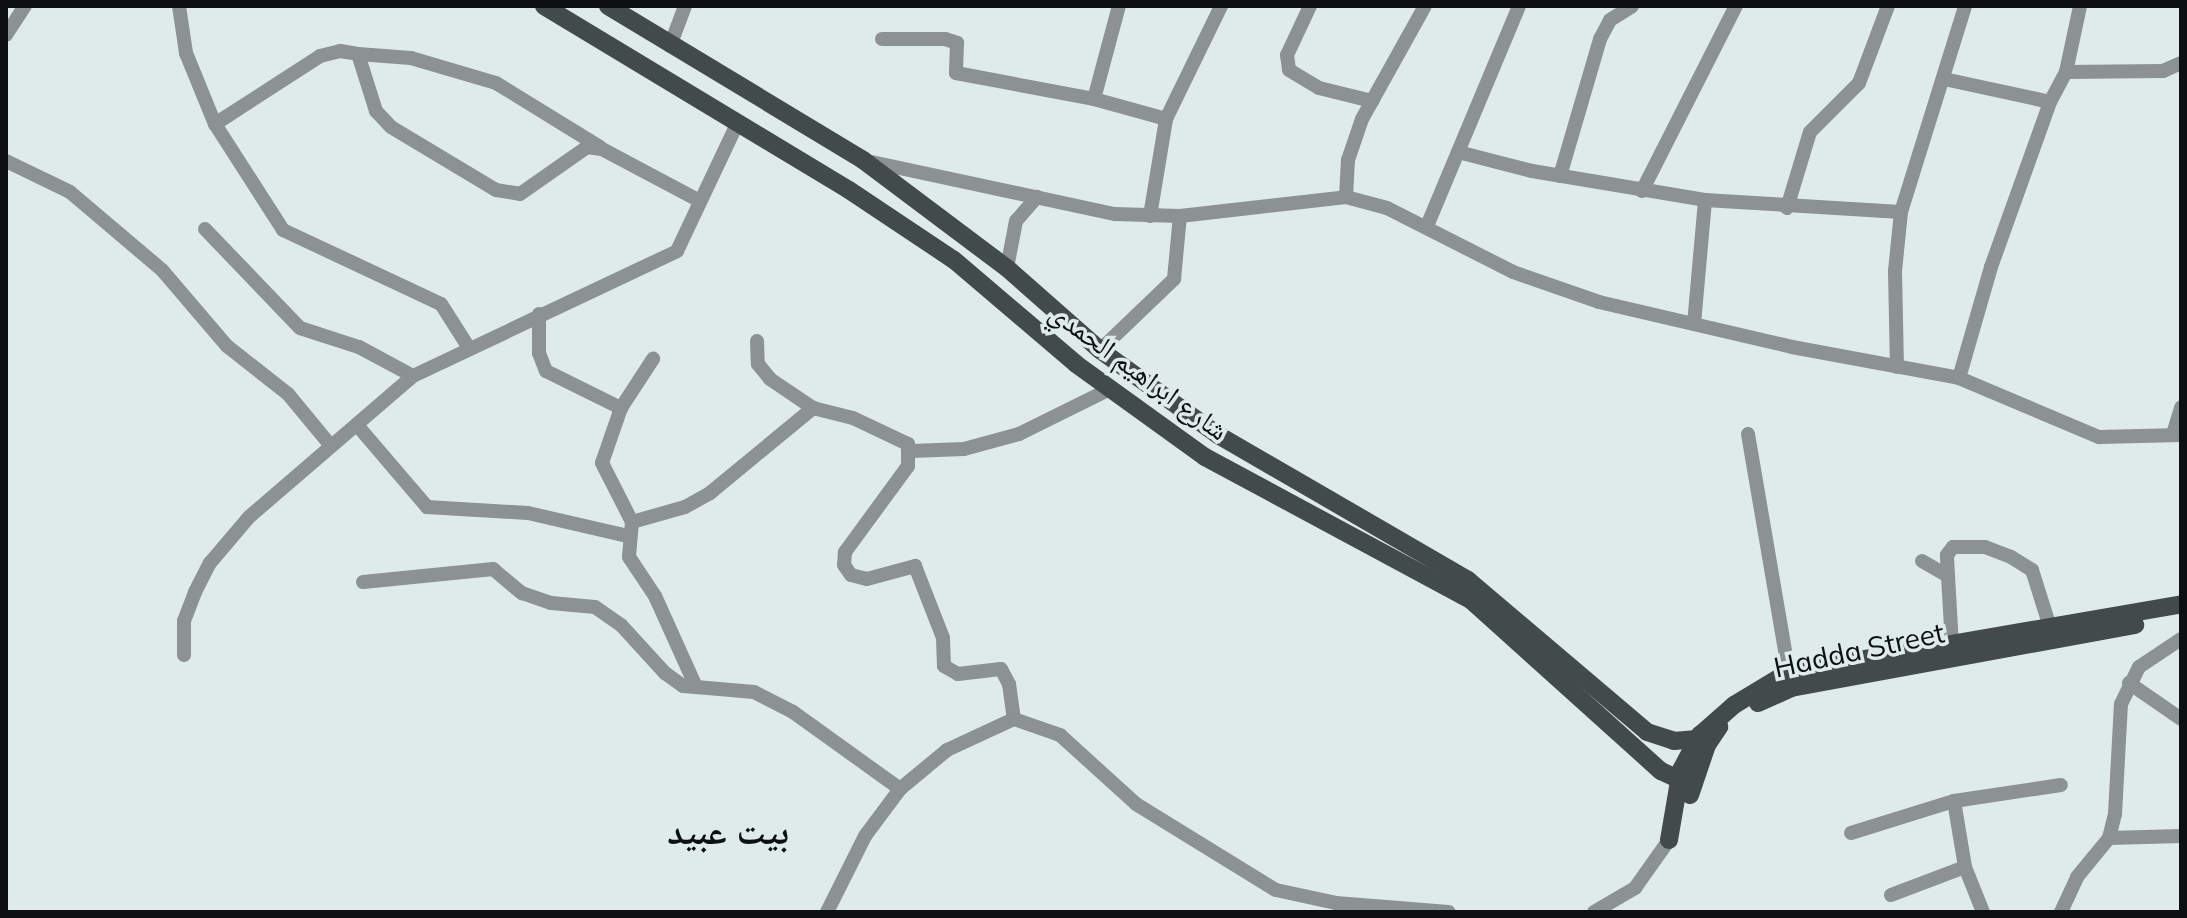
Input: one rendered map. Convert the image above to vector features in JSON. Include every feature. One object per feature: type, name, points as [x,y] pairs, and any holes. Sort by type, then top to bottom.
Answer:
[{"type":"main road","name":"شارع ابراهيم الحمدي","points":[[544,6],[738,122],[954,260],[1043,338],[1205,457],[1492,615],[1647,732],[1674,741],[1697,739]]},
{"type":"main road","name":"شارع ابراهيم الحمدي","points":[[608,6],[863,160],[1007,268],[1100,350],[1218,435],[1443,563],[1543,651],[1661,771],[1686,783]]},
{"type":"main road","points":[[1043,338],[1063,317]]},
{"type":"main road","points":[[1431,581],[1443,563]]},
{"type":"main road","name":"Hadda Street","points":[[1669,840],[1686,783],[1719,727],[1790,680],[2051,634],[2181,604]]},
{"type":"main road","name":"Hadda Street","points":[[1669,840],[1697,739],[1734,705],[1790,680],[1952,646],[2181,616]]},
{"type":"main road","points":[[1661,771],[1674,815]]},
{"type":"street","points":[[6,35],[25,6]]},
{"type":"street","points":[[179,6],[186,53],[215,124],[232,158],[283,230],[441,304],[467,345]]},
{"type":"street","points":[[670,46],[685,6]]},
{"type":"street","points":[[1094,99],[1119,6]]},
{"type":"street","points":[[1150,216],[1166,119],[1221,6]]},
{"type":"street","points":[[1310,6],[1287,55],[1289,70],[1319,88],[1372,101]]},
{"type":"street","points":[[1346,197],[1348,160],[1372,101],[1425,6]]},
{"type":"street","points":[[1427,226],[1519,6]]},
{"type":"street","points":[[1560,176],[1600,39],[1610,20],[1632,6]]},
{"type":"street","points":[[1642,191],[1736,6]]},
{"type":"street","points":[[1787,208],[1810,132],[1859,83],[1888,6]]},
{"type":"street","points":[[1897,367],[1895,271],[1901,212],[1965,6]]},
{"type":"street","points":[[1959,378],[2050,102],[2066,72],[2080,6]]},
{"type":"street","points":[[882,39],[945,39],[957,43],[956,73],[1094,99],[1166,119]]},
{"type":"street","points":[[215,124],[320,56],[340,51],[411,58],[496,83],[602,149],[698,200]]},
{"type":"street","points":[[358,54],[376,111],[391,127],[496,190],[520,194],[574,152],[602,149]]},
{"type":"street","points":[[2066,72],[2163,71],[2181,63]]},
{"type":"street","points":[[1944,79],[2050,102]]},
{"type":"street","points":[[184,655],[184,621],[210,563],[249,517],[413,376],[467,345],[677,251],[698,200],[738,122]]},
{"type":"street","points":[[1458,152],[1560,176],[1705,200],[1787,208],[1901,212]]},
{"type":"street","points":[[863,160],[1037,197],[1150,216],[1180,216],[1346,197],[1427,226],[1513,272],[1599,302],[1959,378],[2099,437],[2177,435],[2181,407]]},
{"type":"street","points":[[6,161],[70,192],[162,270],[227,346],[288,394],[331,446]]},
{"type":"street","points":[[1007,268],[1016,221],[1037,197]]},
{"type":"street","points":[[1694,324],[1705,200]]},
{"type":"street","points":[[1100,350],[1174,279],[1180,216]]},
{"type":"street","points":[[205,229],[300,328],[359,347],[413,376]]},
{"type":"street","points":[[539,314],[539,353],[546,371],[621,408]]},
{"type":"street","points":[[757,341],[754,353],[763,373],[813,408],[904,440],[911,451]]},
{"type":"street","points":[[653,359],[621,408],[602,463],[630,529],[629,557],[655,596],[696,687]]},
{"type":"street","points":[[911,451],[964,449],[1019,434],[1110,389]]},
{"type":"street","points":[[357,425],[427,507],[528,513],[630,529],[710,493],[813,408]]},
{"type":"street","points":[[1748,434],[1790,680]]},
{"type":"street","points":[[911,451],[893,489],[845,552],[846,571],[867,579],[915,566],[943,638],[944,666],[958,674],[1001,669],[1009,684],[1014,719]]},
{"type":"street","points":[[1952,646],[1948,576],[1953,547],[1985,547],[2011,557],[2032,570],[2051,634]]},
{"type":"street","points":[[1922,561],[1948,576]]},
{"type":"street","points":[[363,582],[493,569],[522,593],[551,603],[595,607],[621,625],[665,673],[683,686],[754,692],[793,712],[900,789]]},
{"type":"street","points":[[2061,912],[2077,877],[2109,838],[2115,814],[2117,728],[2129,683],[2139,667],[2181,639]]},
{"type":"street","points":[[2129,683],[2181,719]]},
{"type":"street","points":[[827,912],[865,836],[900,789],[947,750],[1014,719],[1060,735],[1136,804],[1276,890],[1336,903],[1449,912]]},
{"type":"street","points":[[1851,833],[1954,801],[2061,785]]},
{"type":"street","points":[[1954,801],[1965,867],[1983,912]]},
{"type":"street","points":[[2109,838],[2181,836]]},
{"type":"street","points":[[1594,912],[1635,888],[1669,840]]},
{"type":"street","points":[[1891,895],[1965,867]]},
{"type":"district","name":"بيت عبيد","points":[[728,831]]}]
